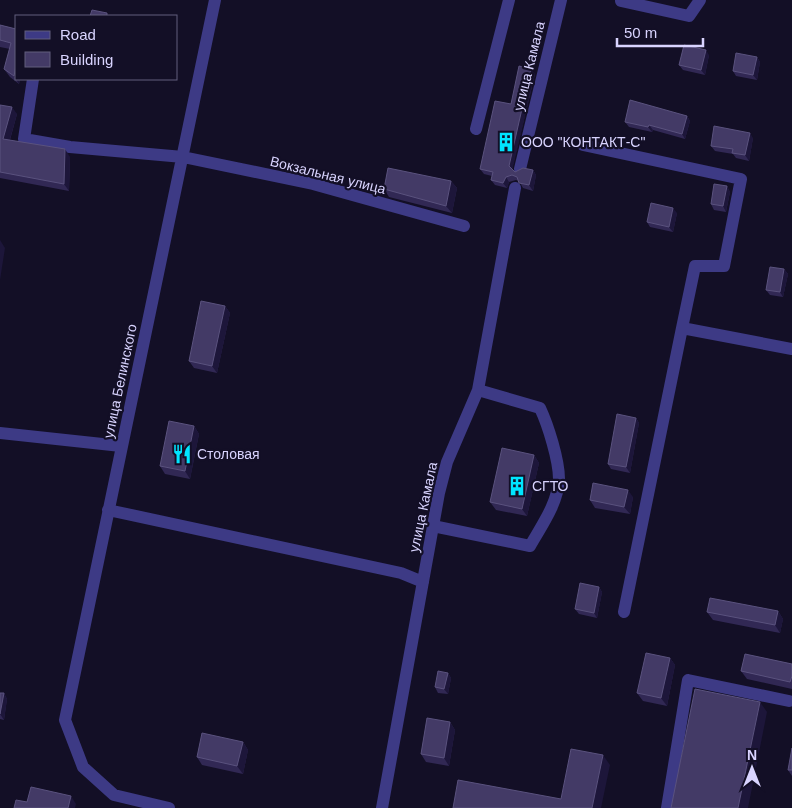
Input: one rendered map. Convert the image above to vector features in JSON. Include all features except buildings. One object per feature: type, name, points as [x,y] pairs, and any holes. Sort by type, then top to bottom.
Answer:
[{"type":"street","name":"улица Белинского","points":[[169,808],[114,795],[83,767],[65,720],[215,0]]},
{"type":"street","points":[[476,129],[509,0]]},
{"type":"street","name":"улица Камала","points":[[520,169],[561,0]]},
{"type":"street","points":[[621,1],[689,16],[700,0]]},
{"type":"street","name":"Вокзальная улица","points":[[33,80],[24,139],[70,147],[183,157],[313,184],[464,226]]},
{"type":"street","points":[[583,145],[741,178],[724,266],[695,266],[624,612]]},
{"type":"street","name":"улица Камала","points":[[382,808],[433,526],[447,462],[478,390],[515,188]]},
{"type":"street","points":[[682,328],[792,349]]},
{"type":"street","points":[[433,526],[530,546],[550,512],[559,478],[549,427],[540,408],[478,390]]},
{"type":"street","points":[[0,433],[121,446]]},
{"type":"street","points":[[108,510],[401,572],[423,582]]},
{"type":"street","points":[[667,808],[688,680],[789,702]]},
{"type":"place","name":"ООО \"КОНТАКТ-С\"","points":[[506,142]]},
{"type":"place","name":"Столовая","points":[[182,454]]},
{"type":"place","name":"СГТО","points":[[517,486]]}]
